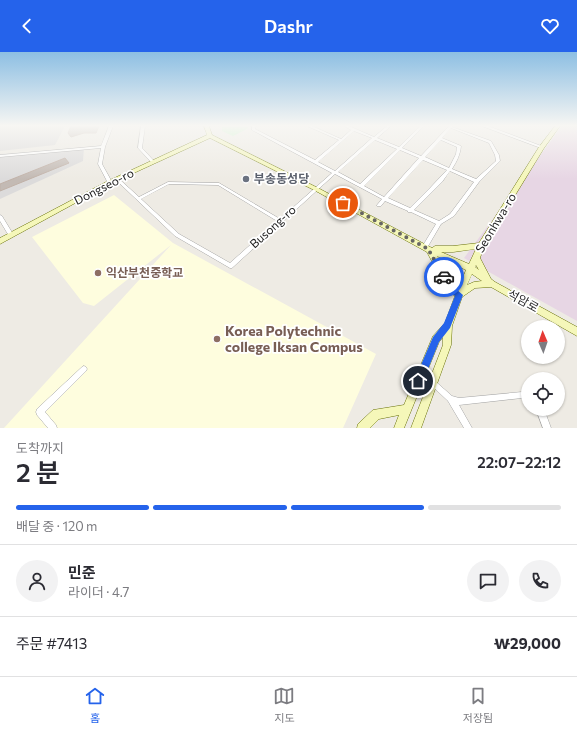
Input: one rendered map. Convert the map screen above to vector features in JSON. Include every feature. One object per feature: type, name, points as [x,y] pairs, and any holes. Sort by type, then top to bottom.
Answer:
[{"type":"street","points":[[104,144],[100,164],[110,182]]},
{"type":"street","points":[[141,144],[140,148],[153,162]]},
{"type":"street","name":"Dongseo-ro","points":[[0,241],[110,182],[193,144]]},
{"type":"street","points":[[225,144],[316,189],[427,248],[470,268]]},
{"type":"street","points":[[282,144],[385,199],[439,223]]},
{"type":"street","points":[[316,162],[337,144]]},
{"type":"street","name":"Busong-ro","points":[[138,199],[177,235],[230,266],[370,144]]},
{"type":"street","points":[[387,144],[477,181]]},
{"type":"street","points":[[361,186],[404,144]]},
{"type":"street","points":[[379,206],[435,144]]},
{"type":"street","points":[[410,211],[449,170],[459,153],[459,146],[453,144]]},
{"type":"street","points":[[427,248],[439,223],[452,215],[477,181],[498,161],[498,155],[491,144]]},
{"type":"street","points":[[532,144],[542,147]]},
{"type":"street","name":"Seonhwa-ro","points":[[416,428],[447,345],[448,326],[470,268],[481,245],[545,144]]},
{"type":"street","points":[[0,156],[103,147]]},
{"type":"street","points":[[117,179],[138,199],[168,184],[219,184],[280,222]]},
{"type":"street","points":[[0,217],[11,235]]},
{"type":"street","points":[[427,248],[453,249],[481,245],[476,258],[482,272],[492,284]]},
{"type":"street","points":[[427,248],[440,268],[446,285],[459,295],[474,285],[492,284]]},
{"type":"street","name":"석암로","points":[[470,268],[492,284],[577,332]]},
{"type":"street","name":"Seonhwa-ro","points":[[399,428],[436,340],[448,326]]},
{"type":"street","points":[[53,428],[40,412],[84,369]]},
{"type":"street","points":[[433,383],[450,398],[465,403],[521,395]]},
{"type":"street","points":[[450,398],[468,428]]},
{"type":"street","points":[[362,428],[377,414],[407,409]]},
{"type":"street","points":[[543,416],[547,428]]},
{"type":"shaded area","points":[[0,144],[56,144],[55,145],[0,151]]},
{"type":"shaded area","points":[[549,144],[577,144],[577,321],[464,258]]},
{"type":"shaded area","points":[[84,148],[83,161],[0,199],[0,154]]},
{"type":"shaded area","name":"Korea Polytechnic college Iksan Compus","points":[[114,195],[173,243],[376,354],[343,428],[4,428],[171,245],[94,306],[83,303],[32,237]]},
{"type":"building","points":[[65,158],[69,163],[0,191],[0,184]]},
{"type":"way so far","points":[[343,203],[425,246],[437,262],[444,277]]},
{"type":"place","name":"부송동성당","points":[[246,179]]},
{"type":"place","name":"익산부천중학교","points":[[98,273]]},
{"type":"place","name":"Korea Polytechnic college Iksan Compus","points":[[217,339]]},
{"type":"route","points":[[418,381],[436,340],[448,326],[459,295],[446,285],[444,277]]}]
